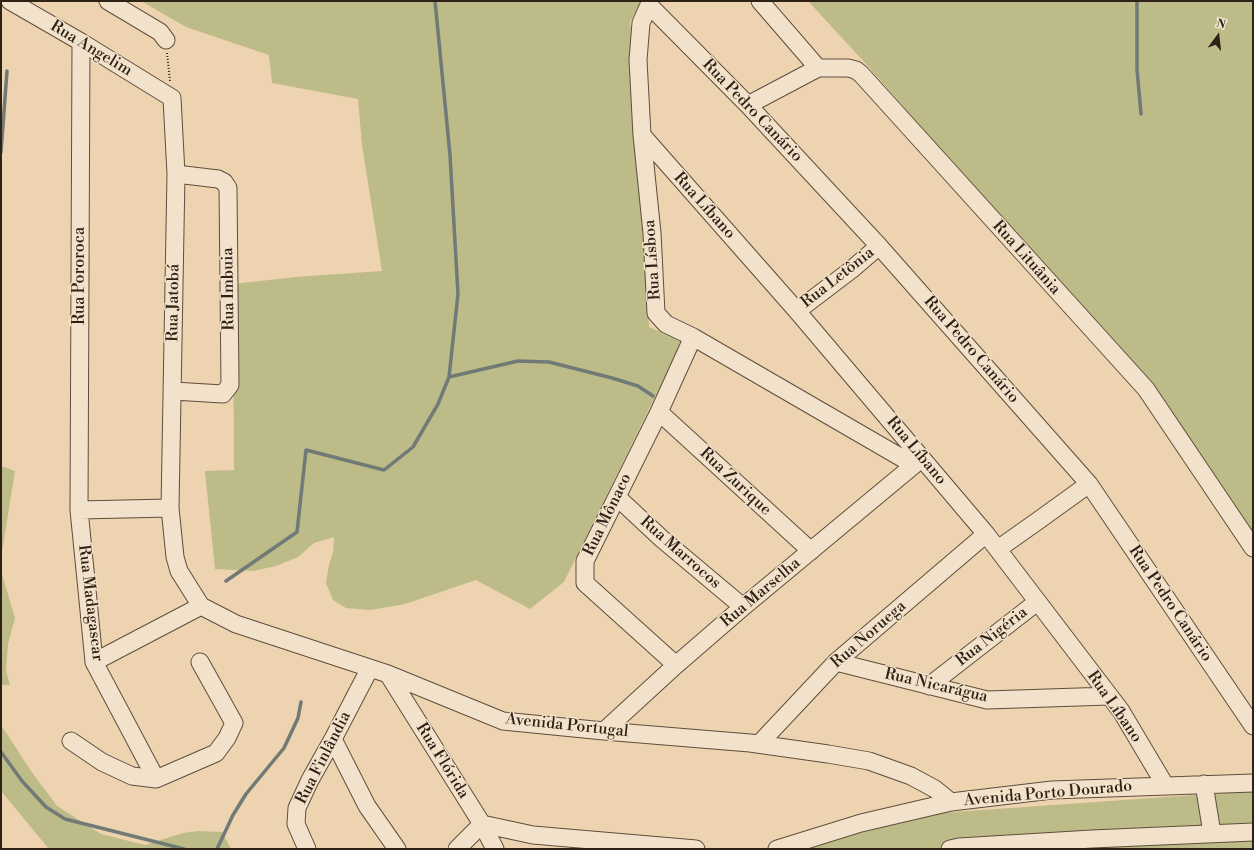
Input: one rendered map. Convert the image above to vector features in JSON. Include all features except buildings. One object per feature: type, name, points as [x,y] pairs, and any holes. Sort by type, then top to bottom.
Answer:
[{"type":"street","name":"Rua Angelim","points":[[10,1],[81,42],[172,98]]},
{"type":"street","points":[[108,1],[160,32],[166,40]]},
{"type":"street","points":[[760,1],[818,68]]},
{"type":"street","name":"Rua Pedro Canário","points":[[649,5],[748,105],[879,246],[1089,484],[1253,726]]},
{"type":"street","name":"Rua Lísboa","points":[[649,5],[641,23],[638,60],[642,135],[652,233],[656,313],[666,324],[693,337],[918,461]]},
{"type":"street","name":"Rua Pororoca","points":[[79,510],[81,42]]},
{"type":"street","name":"Rua Lituânia","points":[[748,105],[818,68],[848,68],[856,70],[861,74],[1146,389],[1253,548]]},
{"type":"street","name":"Rua Jatobá","points":[[170,508],[176,174],[172,98]]},
{"type":"street","name":"Rua Líbano","points":[[642,135],[797,310],[918,461],[986,534],[1121,711],[1165,785]]},
{"type":"street","name":"Rua Imbuia","points":[[173,391],[223,394],[230,385],[228,188],[224,182],[218,179],[176,174]]},
{"type":"street","name":"Rua Letônia","points":[[797,310],[851,270],[879,246]]},
{"type":"street","name":"Rua Mônaco","points":[[676,665],[585,583],[585,562],[659,412],[693,337]]},
{"type":"street","name":"Rua Zurique","points":[[659,412],[811,551]]},
{"type":"street","name":"Rua Marselha","points":[[604,731],[676,665],[743,607],[918,461]]},
{"type":"street","points":[[998,549],[1089,484]]},
{"type":"street","name":"Rua Marrocos","points":[[618,497],[662,539],[743,607]]},
{"type":"street","points":[[79,510],[170,508],[175,557],[179,571],[201,606],[94,662]]},
{"type":"street","name":"Rua Madagascar","points":[[79,510],[94,662],[156,779]]},
{"type":"street","name":"Rua Noruega","points":[[758,744],[836,662],[986,534]]},
{"type":"street","name":"Rua Nigéria","points":[[929,686],[1037,602]]},
{"type":"street","name":"Avenida Portugal","points":[[201,606],[236,624],[388,674],[503,721],[758,744],[869,761],[911,776],[935,789],[952,802]]},
{"type":"street","points":[[71,742],[102,762],[132,776],[156,779],[216,753],[227,738],[234,723],[200,662]]},
{"type":"street","name":"Rua Nicarágua","points":[[836,662],[987,700],[1109,696]]},
{"type":"street","name":"Rua Finlândia","points":[[307,849],[296,824],[297,808],[310,780],[370,668]]},
{"type":"street","name":"Rua Flórida","points":[[388,674],[482,824],[495,849]]},
{"type":"street","points":[[333,739],[367,806],[397,849]]},
{"type":"street","name":"Avenida Porto Dourado","points":[[778,849],[861,823],[952,802],[1052,790],[1253,783]]},
{"type":"street","points":[[1204,784],[1212,833]]},
{"type":"street","points":[[457,849],[482,824],[533,835],[696,849]]},
{"type":"street","points":[[950,849],[959,847],[1253,832]]},
{"type":"path","points":[[166,40],[172,98]]},
{"type":"shaded area","points":[[141,1],[642,1],[630,22],[641,118],[649,327],[682,342],[564,582],[530,609],[476,580],[405,604],[371,610],[346,608],[333,600],[326,583],[333,552],[334,537],[314,543],[298,557],[276,566],[253,571],[215,569],[205,471],[234,470],[233,284],[296,277],[382,271],[362,145],[358,99],[272,83],[269,55],[186,27]]},
{"type":"shaded area","points":[[808,1],[1253,1],[1253,545],[1146,385],[867,65]]},
{"type":"shaded area","points":[[1,466],[15,471],[1,558]]},
{"type":"shaded area","points":[[1,571],[15,618],[8,644],[6,671],[10,685],[1,685]]},
{"type":"shaded area","points":[[1,725],[31,771],[57,806],[101,834],[145,845],[183,833],[199,831],[222,832],[231,849],[49,849],[1,791]]},
{"type":"shaded area","points":[[1253,791],[1253,849],[797,849],[939,813]]},
{"type":"waterway","points":[[226,581],[297,532],[306,450],[384,470],[413,447],[438,404],[449,377],[458,294],[450,155],[435,1]]},
{"type":"waterway","points":[[1137,1],[1137,69],[1141,114]]},
{"type":"waterway","points":[[1,152],[7,71]]},
{"type":"waterway","points":[[449,377],[518,361],[549,362],[638,386],[653,396]]},
{"type":"waterway","points":[[217,849],[233,815],[246,794],[284,748],[298,718],[301,702]]},
{"type":"waterway","points":[[1,752],[22,781],[46,807],[65,819],[184,849]]}]
